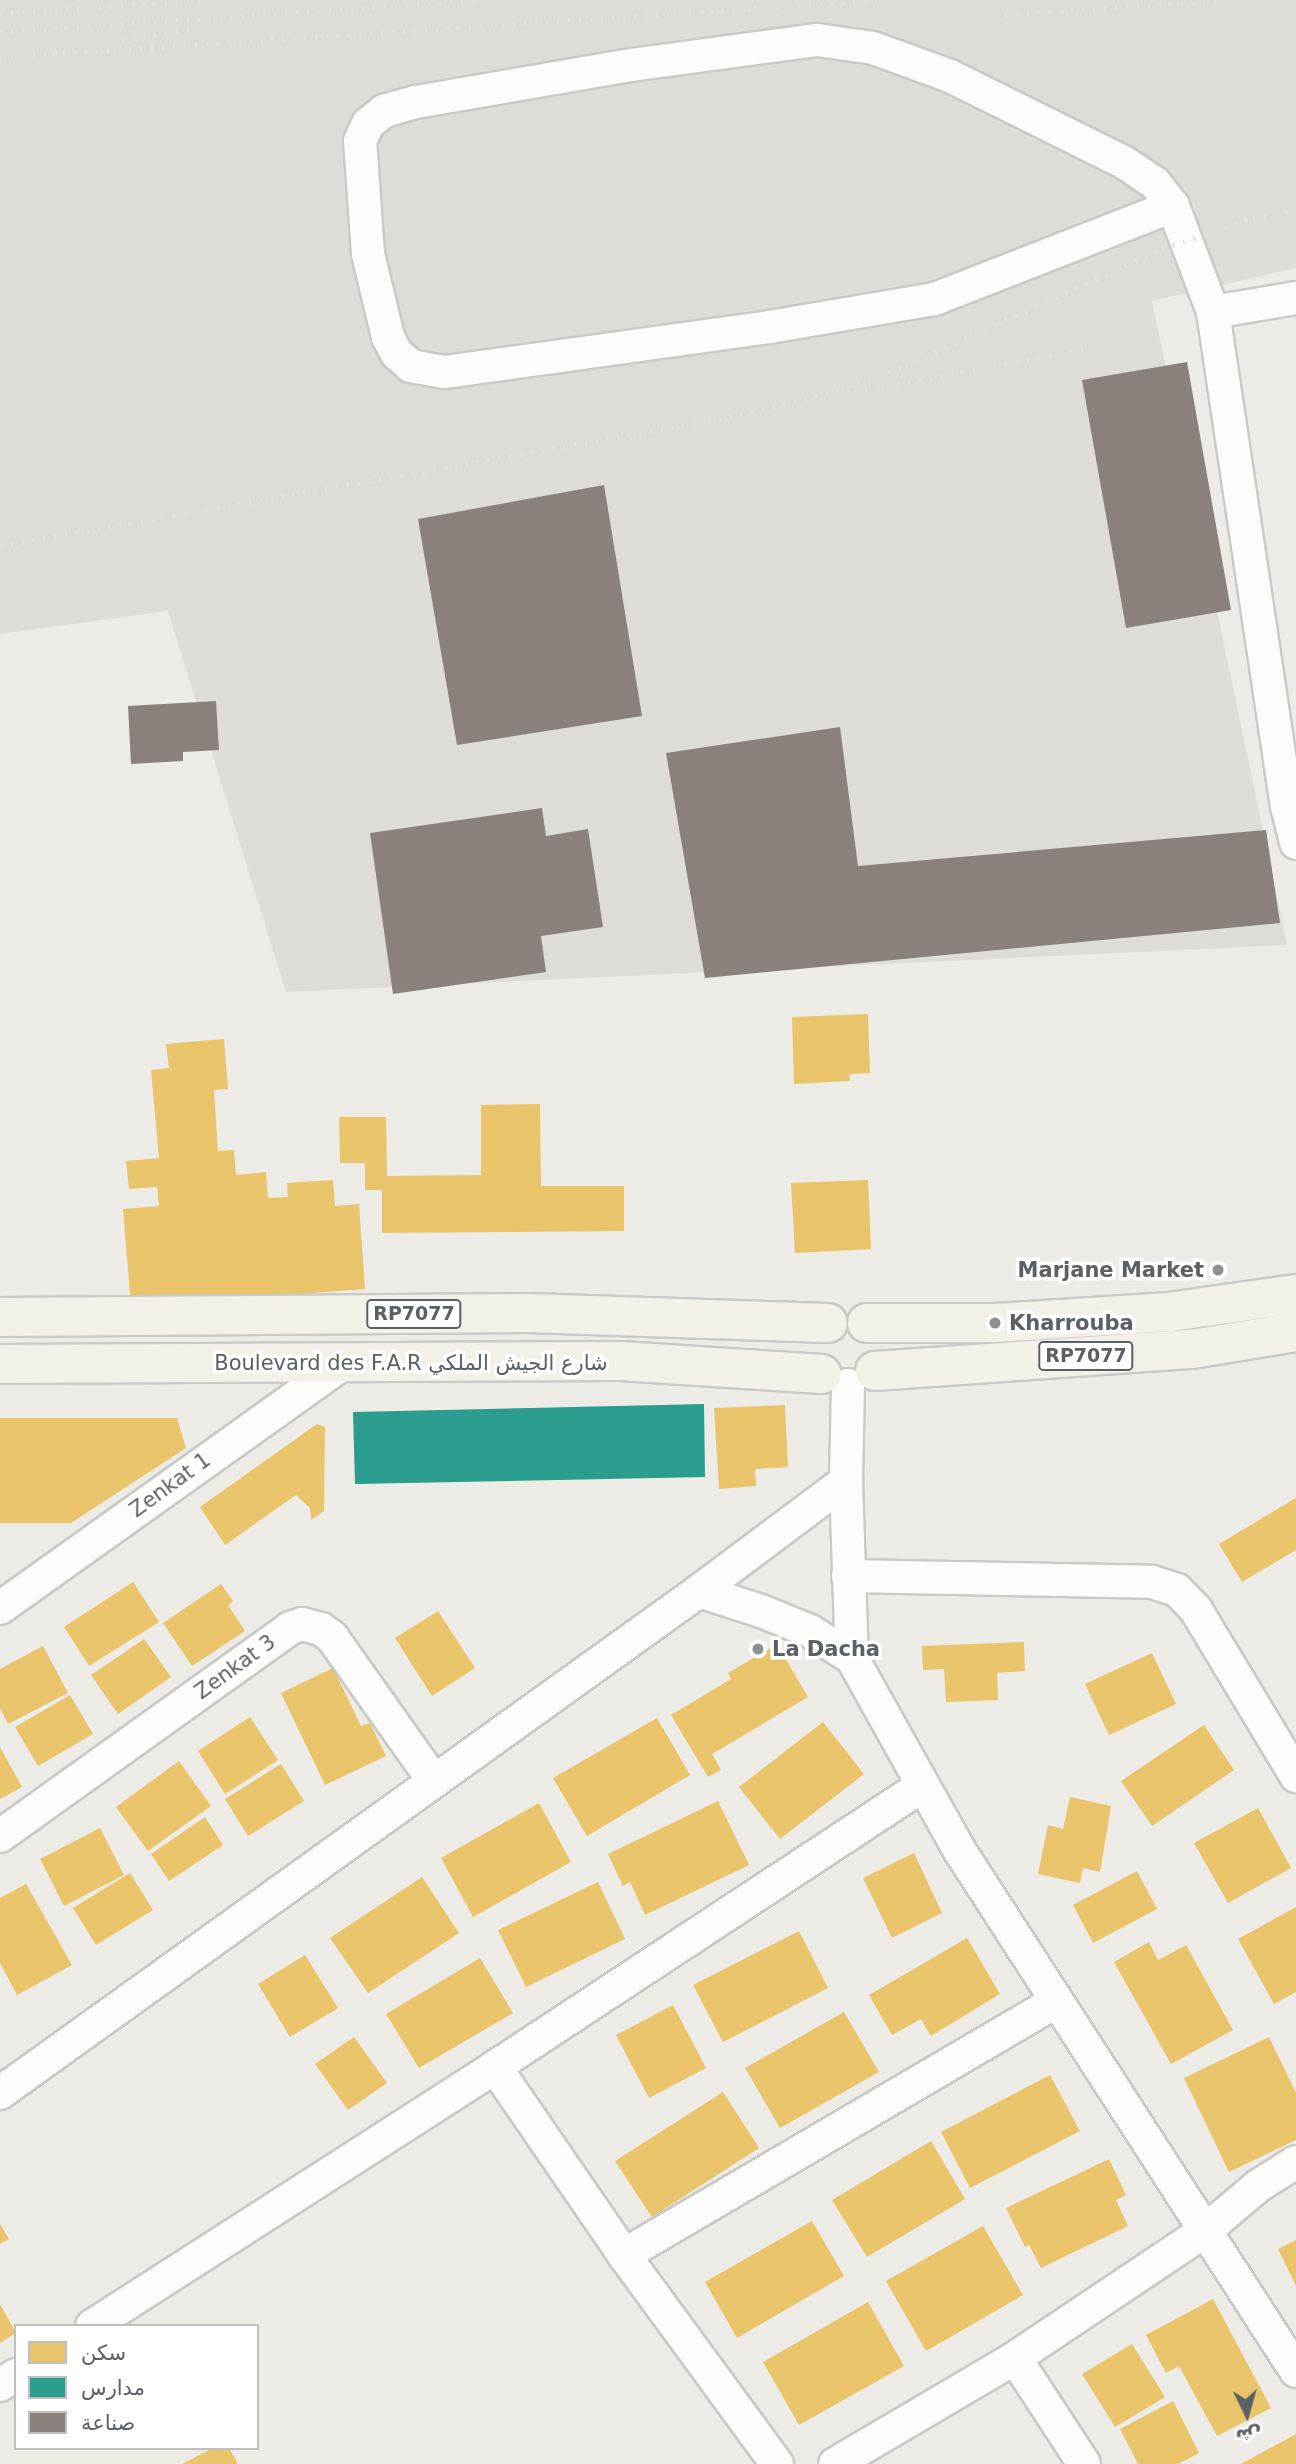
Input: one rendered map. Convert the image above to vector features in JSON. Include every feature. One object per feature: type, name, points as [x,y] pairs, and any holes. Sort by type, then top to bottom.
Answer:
[{"type":"main road","name":"RP7077","points":[[0,1317],[528,1312],[828,1323],[848,1317],[867,1323],[995,1323],[1230,1305],[1296,1294]]},
{"type":"main road","points":[[828,1323],[816,1338],[814,1357],[849,1377],[882,1351],[880,1340],[867,1323]]},
{"type":"main road","name":"Boulevard des F.A.R شارع الجيش الملكي","points":[[0,1364],[621,1361],[849,1377],[1192,1349],[1296,1332]]},
{"type":"street","points":[[1173,206],[935,299],[770,327],[444,372],[411,366],[397,354],[388,337],[368,254],[360,141],[368,124],[384,111],[416,102],[631,65],[817,40],[844,42],[902,57],[950,76],[1125,163],[1155,183],[1173,206],[1213,312],[1296,843]]},
{"type":"street","points":[[1213,312],[1296,298]]},
{"type":"street","name":"Zenkat 1","points":[[0,1608],[342,1364]]},
{"type":"street","points":[[849,1377],[846,1480],[852,1658],[922,1786],[1055,2002],[1296,2371]]},
{"type":"street","points":[[0,2093],[699,1591],[846,1480]]},
{"type":"street","points":[[848,1577],[1152,1582],[1177,1590],[1196,1610],[1296,1776]]},
{"type":"street","points":[[699,1591],[761,1611],[810,1631],[852,1658]]},
{"type":"street","name":"Zenkat 3","points":[[0,1836],[290,1628],[302,1624],[321,1629],[332,1637],[434,1782]]},
{"type":"street","points":[[95,2324],[495,2067],[922,1786]]},
{"type":"street","points":[[624,2255],[1055,2002]]},
{"type":"street","points":[[495,2067],[624,2255],[777,2464]]},
{"type":"street","points":[[835,2464],[1015,2358],[1206,2230],[1258,2186],[1296,2162]]},
{"type":"street","points":[[1015,2358],[1084,2464]]},
{"type":"shaded area","points":[[0,0],[1296,0],[1296,268],[1152,301],[1287,945],[286,992],[168,611],[0,634]]},
{"type":"building: سكن","points":[[868,1014],[870,1073],[849,1074],[850,1081],[794,1084],[792,1017]]},
{"type":"building: سكن","points":[[224,1039],[228,1089],[214,1090],[218,1151],[234,1150],[236,1175],[266,1172],[268,1198],[288,1197],[287,1183],[333,1180],[335,1206],[359,1204],[365,1289],[131,1307],[123,1209],[159,1206],[157,1187],[129,1189],[126,1161],[159,1158],[151,1070],[169,1068],[166,1044]]},
{"type":"building: سكن","points":[[540,1104],[541,1186],[624,1186],[624,1231],[382,1233],[382,1190],[365,1190],[365,1163],[340,1163],[339,1117],[386,1117],[387,1176],[481,1175],[481,1105]]},
{"type":"building: سكن","points":[[868,1180],[871,1249],[795,1253],[791,1183]]},
{"type":"building: سكن","points":[[785,1405],[788,1467],[755,1469],[756,1486],[719,1489],[714,1408]]},
{"type":"building: سكن","points":[[0,1418],[177,1418],[186,1448],[71,1523],[0,1523]]},
{"type":"building: سكن","points":[[317,1424],[325,1427],[324,1511],[311,1520],[310,1508],[296,1495],[225,1545],[200,1507]]},
{"type":"building: سكن","points":[[1296,1498],[1296,1550],[1242,1582],[1219,1544]]},
{"type":"building: سكن","points":[[133,1582],[159,1622],[89,1666],[64,1627]]},
{"type":"building: سكن","points":[[221,1584],[233,1601],[228,1605],[245,1631],[192,1666],[163,1623]]},
{"type":"building: سكن","points":[[438,1611],[475,1668],[432,1696],[395,1638]]},
{"type":"building: سكن","points":[[144,1639],[171,1677],[118,1714],[91,1675]]},
{"type":"building: سكن","points":[[1024,1642],[1025,1671],[997,1673],[998,1700],[946,1702],[944,1669],[923,1670],[922,1646]]},
{"type":"building: سكن","points":[[777,1644],[808,1697],[712,1754],[721,1770],[708,1777],[671,1715],[731,1679],[728,1673]]},
{"type":"building: سكن","points":[[43,1646],[68,1693],[8,1724],[0,1708],[0,1669]]},
{"type":"building: سكن","points":[[1152,1653],[1176,1704],[1109,1735],[1085,1684]]},
{"type":"building: سكن","points":[[333,1668],[361,1726],[370,1723],[386,1756],[325,1785],[281,1693]]},
{"type":"building: سكن","points":[[70,1695],[93,1734],[38,1766],[15,1727]]},
{"type":"building: سكن","points":[[250,1717],[278,1760],[225,1794],[198,1751]]},
{"type":"building: سكن","points":[[657,1718],[690,1775],[587,1836],[553,1778]]},
{"type":"building: سكن","points":[[823,1722],[864,1774],[780,1839],[739,1787]]},
{"type":"building: سكن","points":[[1204,1725],[1234,1770],[1152,1826],[1121,1781]]},
{"type":"building: سكن","points":[[0,1747],[22,1787],[0,1799]]},
{"type":"building: سكن","points":[[179,1761],[211,1806],[148,1851],[116,1807]]},
{"type":"building: سكن","points":[[281,1764],[304,1801],[248,1836],[225,1799]]},
{"type":"building: سكن","points":[[1070,1797],[1111,1806],[1100,1872],[1083,1868],[1080,1883],[1038,1874],[1048,1825],[1063,1829]]},
{"type":"building: سكن","points":[[718,1801],[749,1865],[645,1915],[630,1882],[623,1886],[608,1854]]},
{"type":"building: سكن","points":[[539,1803],[571,1862],[473,1917],[441,1858]]},
{"type":"building: سكن","points":[[1258,1808],[1291,1868],[1228,1903],[1194,1843]]},
{"type":"building: سكن","points":[[205,1817],[223,1845],[169,1881],[151,1854]]},
{"type":"building: سكن","points":[[100,1828],[124,1875],[64,1906],[40,1859]]},
{"type":"building: سكن","points":[[914,1853],[942,1913],[892,1938],[863,1878]]},
{"type":"building: سكن","points":[[1137,1871],[1157,1909],[1093,1943],[1073,1905]]},
{"type":"building: سكن","points":[[130,1873],[153,1910],[96,1945],[73,1908]]},
{"type":"building: سكن","points":[[422,1877],[459,1933],[368,1993],[330,1938]]},
{"type":"building: سكن","points":[[598,1882],[625,1939],[526,1987],[498,1930]]},
{"type":"building: سكن","points":[[26,1884],[72,1965],[17,1995],[0,1963],[0,1898]]},
{"type":"building: سكن","points":[[1296,1907],[1296,1992],[1274,2004],[1238,1939]]},
{"type":"building: سكن","points":[[799,1931],[828,1988],[723,2042],[693,1985]]},
{"type":"building: سكن","points":[[967,1938],[1000,1994],[931,2036],[921,2019],[892,2035],[869,1995]]},
{"type":"building: سكن","points":[[1149,1942],[1158,1960],[1186,1945],[1233,2030],[1171,2064],[1114,1962]]},
{"type":"building: سكن","points":[[305,1955],[338,2008],[290,2037],[258,1984]]},
{"type":"building: سكن","points":[[480,1958],[513,2013],[419,2068],[386,2014]]},
{"type":"building: سكن","points":[[673,2005],[706,2068],[649,2098],[616,2035]]},
{"type":"building: سكن","points":[[844,2012],[879,2072],[780,2128],[745,2068]]},
{"type":"building: سكن","points":[[354,2037],[387,2083],[348,2110],[315,2064]]},
{"type":"building: سكن","points":[[1269,2037],[1296,2093],[1296,2140],[1229,2172],[1184,2078]]},
{"type":"building: سكن","points":[[1050,2075],[1080,2131],[970,2188],[941,2132]]},
{"type":"building: سكن","points":[[723,2092],[759,2148],[652,2217],[615,2161]]},
{"type":"building: سكن","points":[[931,2141],[965,2199],[867,2257],[832,2200]]},
{"type":"building: سكن","points":[[1109,2159],[1126,2195],[1116,2200],[1128,2226],[1041,2268],[1029,2245],[1025,2247],[1006,2208]]},
{"type":"building: سكن","points":[[812,2221],[844,2276],[737,2338],[705,2282]]},
{"type":"building: سكن","points":[[0,2224],[9,2239],[0,2244]]},
{"type":"building: سكن","points":[[983,2226],[1023,2295],[926,2351],[886,2281]]},
{"type":"building: سكن","points":[[1296,2240],[1296,2286],[1278,2249]]},
{"type":"building: سكن","points":[[1213,2299],[1271,2408],[1217,2436],[1179,2366],[1166,2373],[1146,2335]]},
{"type":"building: سكن","points":[[868,2302],[904,2366],[799,2425],[763,2362]]},
{"type":"building: سكن","points":[[0,2304],[14,2334],[0,2343]]},
{"type":"building: سكن","points":[[1132,2344],[1165,2397],[1115,2427],[1082,2374]]},
{"type":"building: سكن","points":[[1173,2401],[1199,2453],[1178,2464],[1138,2464],[1120,2429]]},
{"type":"building: سكن","points":[[1296,2434],[1296,2464],[1241,2464]]},
{"type":"building: سكن","points":[[209,2450],[230,2450],[238,2464],[182,2464]]},
{"type":"building: مدارس","points":[[704,1404],[705,1477],[355,1484],[353,1412]]},
{"type":"building: صناعة","points":[[1187,362],[1231,610],[1126,628],[1082,380]]},
{"type":"building: صناعة","points":[[604,485],[642,716],[457,745],[418,519]]},
{"type":"building: صناعة","points":[[216,701],[219,750],[183,752],[183,761],[131,764],[128,706]]},
{"type":"building: صناعة","points":[[840,727],[858,866],[1266,830],[1280,923],[705,978],[666,753]]},
{"type":"building: صناعة","points":[[542,808],[546,836],[588,829],[603,927],[541,936],[546,972],[393,994],[370,833]]},
{"type":"railway","points":[[0,13],[204,0]]},
{"type":"railway","points":[[0,32],[479,0]]},
{"type":"railway","points":[[52,54],[882,0]]},
{"type":"railway","points":[[1005,15],[1220,0]]},
{"type":"railway","points":[[122,41],[198,27]]},
{"type":"railway","points":[[0,58],[60,52]]},
{"type":"railway","points":[[0,546],[708,421],[805,400],[905,366],[1162,249],[1253,218],[1296,211]]},
{"type":"railway","points":[[854,392],[1087,349]]},
{"type":"place","name":"Marjane Market","points":[[1218,1270]]},
{"type":"place","name":"Kharrouba","points":[[995,1323]]},
{"type":"place","name":"La Dacha","points":[[758,1649]]}]
